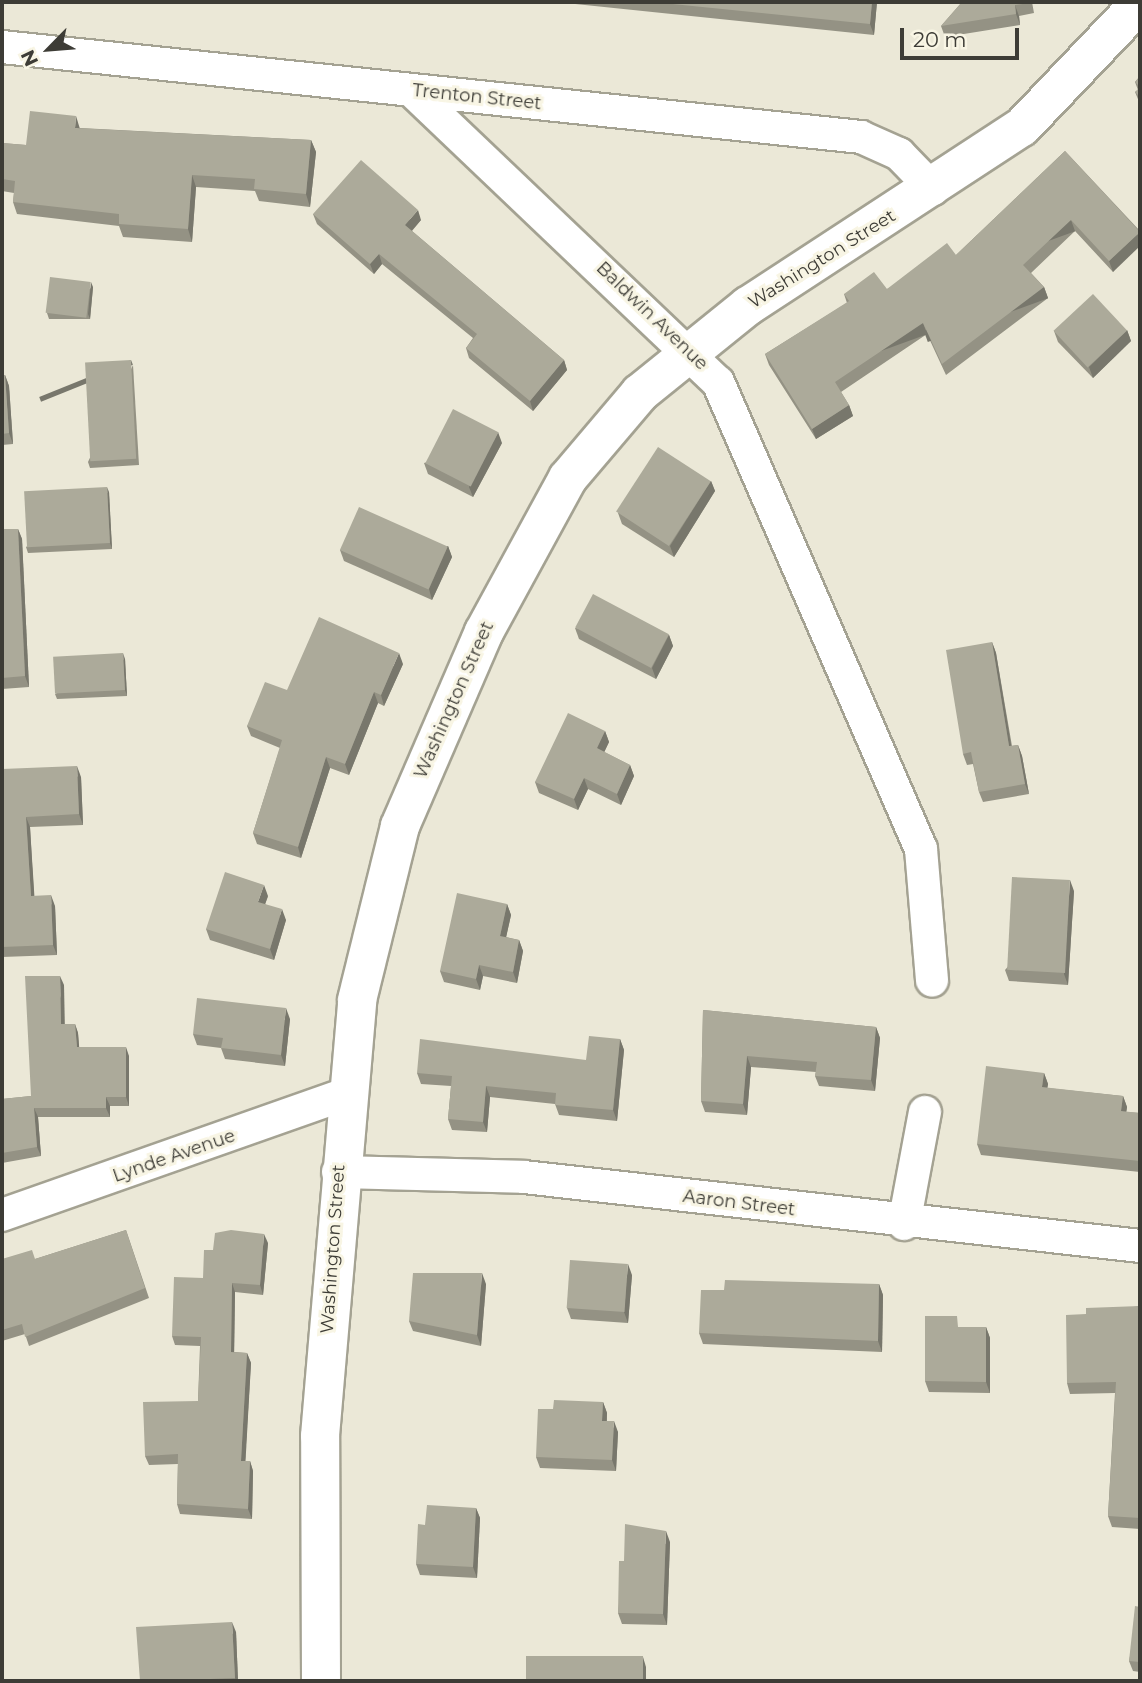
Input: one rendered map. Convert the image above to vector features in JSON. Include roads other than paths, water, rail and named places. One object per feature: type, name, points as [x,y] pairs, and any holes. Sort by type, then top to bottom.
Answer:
[{"type":"main road","name":"Washington Street","points":[[321,1681],[320,1436],[345,1094],[381,885],[423,767],[484,632],[568,478],[619,413],[689,349],[933,189],[1041,111],[1140,3]]},
{"type":"street","name":"Trenton Street","points":[[2,47],[862,137],[899,153],[933,189]]},
{"type":"street","name":"Baldwin Avenue","points":[[412,91],[689,349],[718,382],[832,635],[921,849],[932,981]]},
{"type":"street","name":"Lynde Avenue","points":[[2,1215],[345,1094]]},
{"type":"street","points":[[904,1224],[925,1112]]},
{"type":"street","name":"Aaron Street","points":[[338,1172],[524,1177],[904,1224],[1140,1246]]}]
